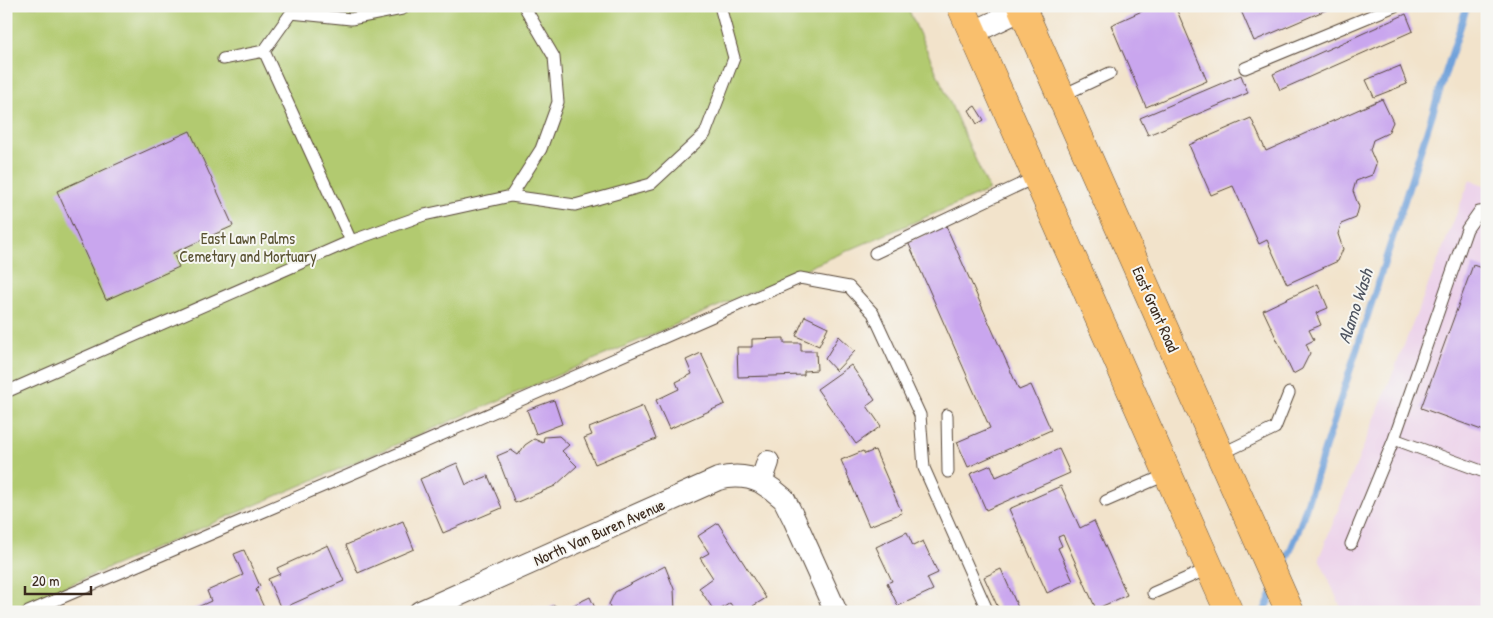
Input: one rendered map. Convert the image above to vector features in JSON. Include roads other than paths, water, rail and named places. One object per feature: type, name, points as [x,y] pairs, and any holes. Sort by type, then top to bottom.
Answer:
[{"type":"main road","points":[[961,6],[1229,612]]},
{"type":"main road","name":"East Grant Road","points":[[1024,7],[1061,96],[1281,591]]},
{"type":"street","points":[[972,33],[1024,7]]},
{"type":"street","name":"North Van Buren Avenue","points":[[420,612],[718,479],[734,475],[754,479],[764,472],[784,499],[836,612]]},
{"type":"lane","points":[[223,59],[264,51],[290,9],[351,19],[402,9],[408,6]]},
{"type":"lane","points":[[511,196],[541,148],[558,102],[554,57],[524,6]]},
{"type":"lane","points":[[6,392],[350,242],[424,215],[511,196],[575,205],[651,184],[705,134],[734,58],[720,6]]},
{"type":"lane","points":[[1245,68],[1395,6]]},
{"type":"lane","points":[[264,51],[350,242]]},
{"type":"lane","points":[[1061,96],[1110,73]]},
{"type":"lane","points":[[875,252],[1036,177]]},
{"type":"lane","points":[[1351,544],[1394,439],[1467,229],[1478,212],[1487,211]]},
{"type":"lane","points":[[28,612],[372,465],[800,278],[849,287],[874,313],[920,415],[924,468],[988,612]]},
{"type":"lane","points":[[1221,454],[1275,428],[1289,393]]},
{"type":"lane","points":[[947,415],[948,472]]},
{"type":"lane","points":[[1394,439],[1487,473]]},
{"type":"lane","points":[[1106,501],[1168,474]]},
{"type":"lane","points":[[1153,593],[1210,568]]},
{"type":"waterway","name":"Alamo Wash","points":[[1281,572],[1298,532],[1467,6]]},
{"type":"waterway","name":"Alamo Wash","points":[[1264,612],[1273,591]]},
{"type":"park label","name":"East Lawn Palms Cemetary and Mortuary","points":[[248,247]]}]
